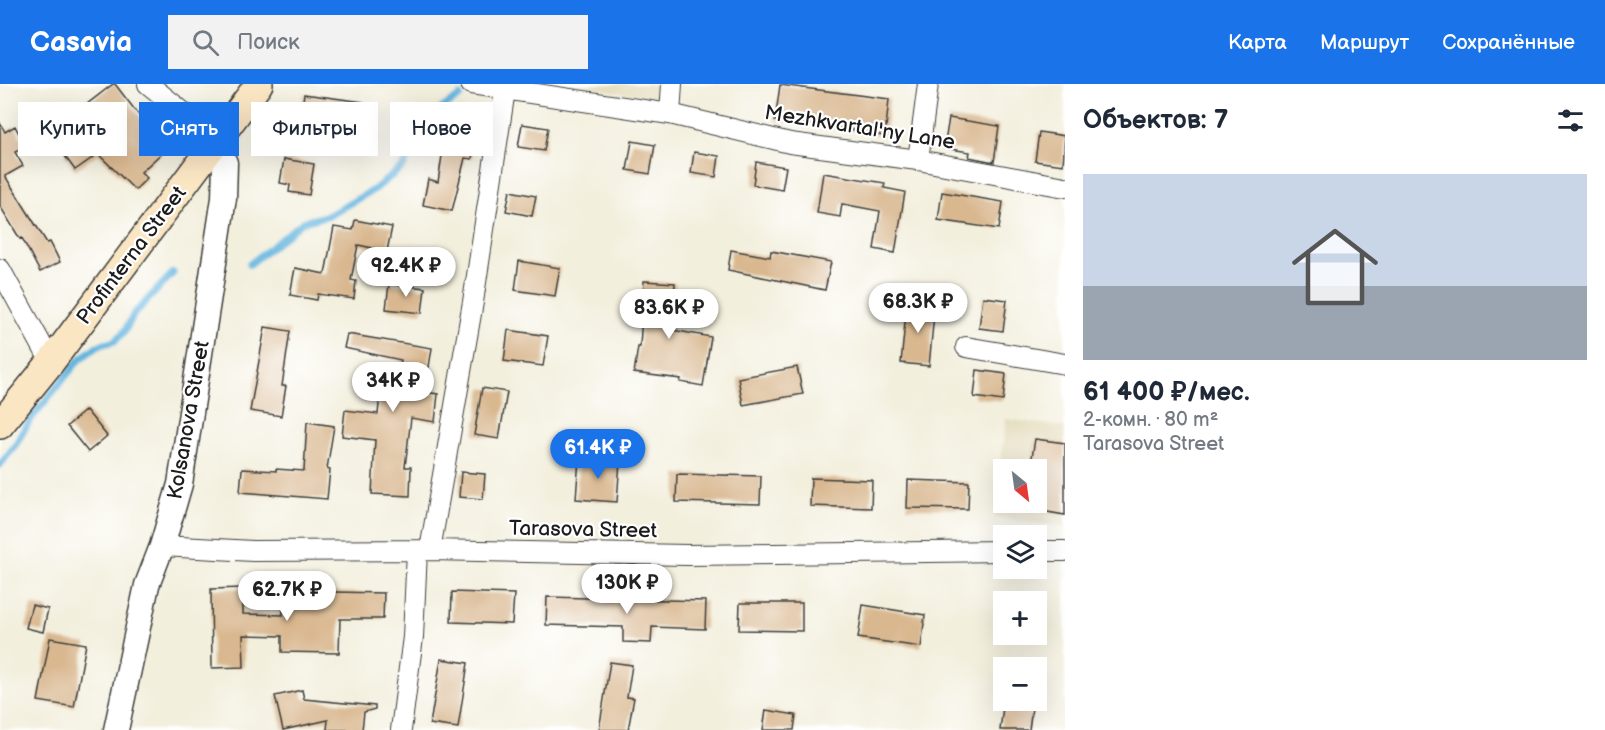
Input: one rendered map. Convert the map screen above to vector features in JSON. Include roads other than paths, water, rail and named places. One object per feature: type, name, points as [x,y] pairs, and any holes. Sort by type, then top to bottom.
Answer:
[{"type":"main road","name":"Profinterna Street","points":[[239,111],[259,84]]},
{"type":"main road","name":"Profinterna Street","points":[[0,425],[51,362],[206,156]]},
{"type":"street","points":[[148,84],[170,102]]},
{"type":"street","name":"Mezhkvartal'ny Lane","points":[[471,84],[670,114],[790,143],[918,160],[1065,187]]},
{"type":"street","points":[[670,114],[672,84]]},
{"type":"street","points":[[918,160],[928,84]]},
{"type":"street","points":[[401,730],[423,550],[472,302],[505,90]]},
{"type":"street","name":"Kolsanova Street","points":[[116,730],[147,585],[162,546],[180,484],[224,198],[225,163],[222,156]]},
{"type":"street","points":[[0,270],[51,362]]},
{"type":"street","points":[[966,347],[1065,364]]},
{"type":"street","name":"Tarasova Street","points":[[162,546],[254,551],[423,550],[687,555],[993,551]]},
{"type":"street","points":[[1047,550],[1065,551]]},
{"type":"waterway","points":[[250,264],[303,222],[329,215],[375,189],[404,166],[428,118],[460,96]]},
{"type":"waterway","points":[[0,465],[30,420],[78,361],[97,346],[115,341],[124,332],[134,314],[173,273]]}]
